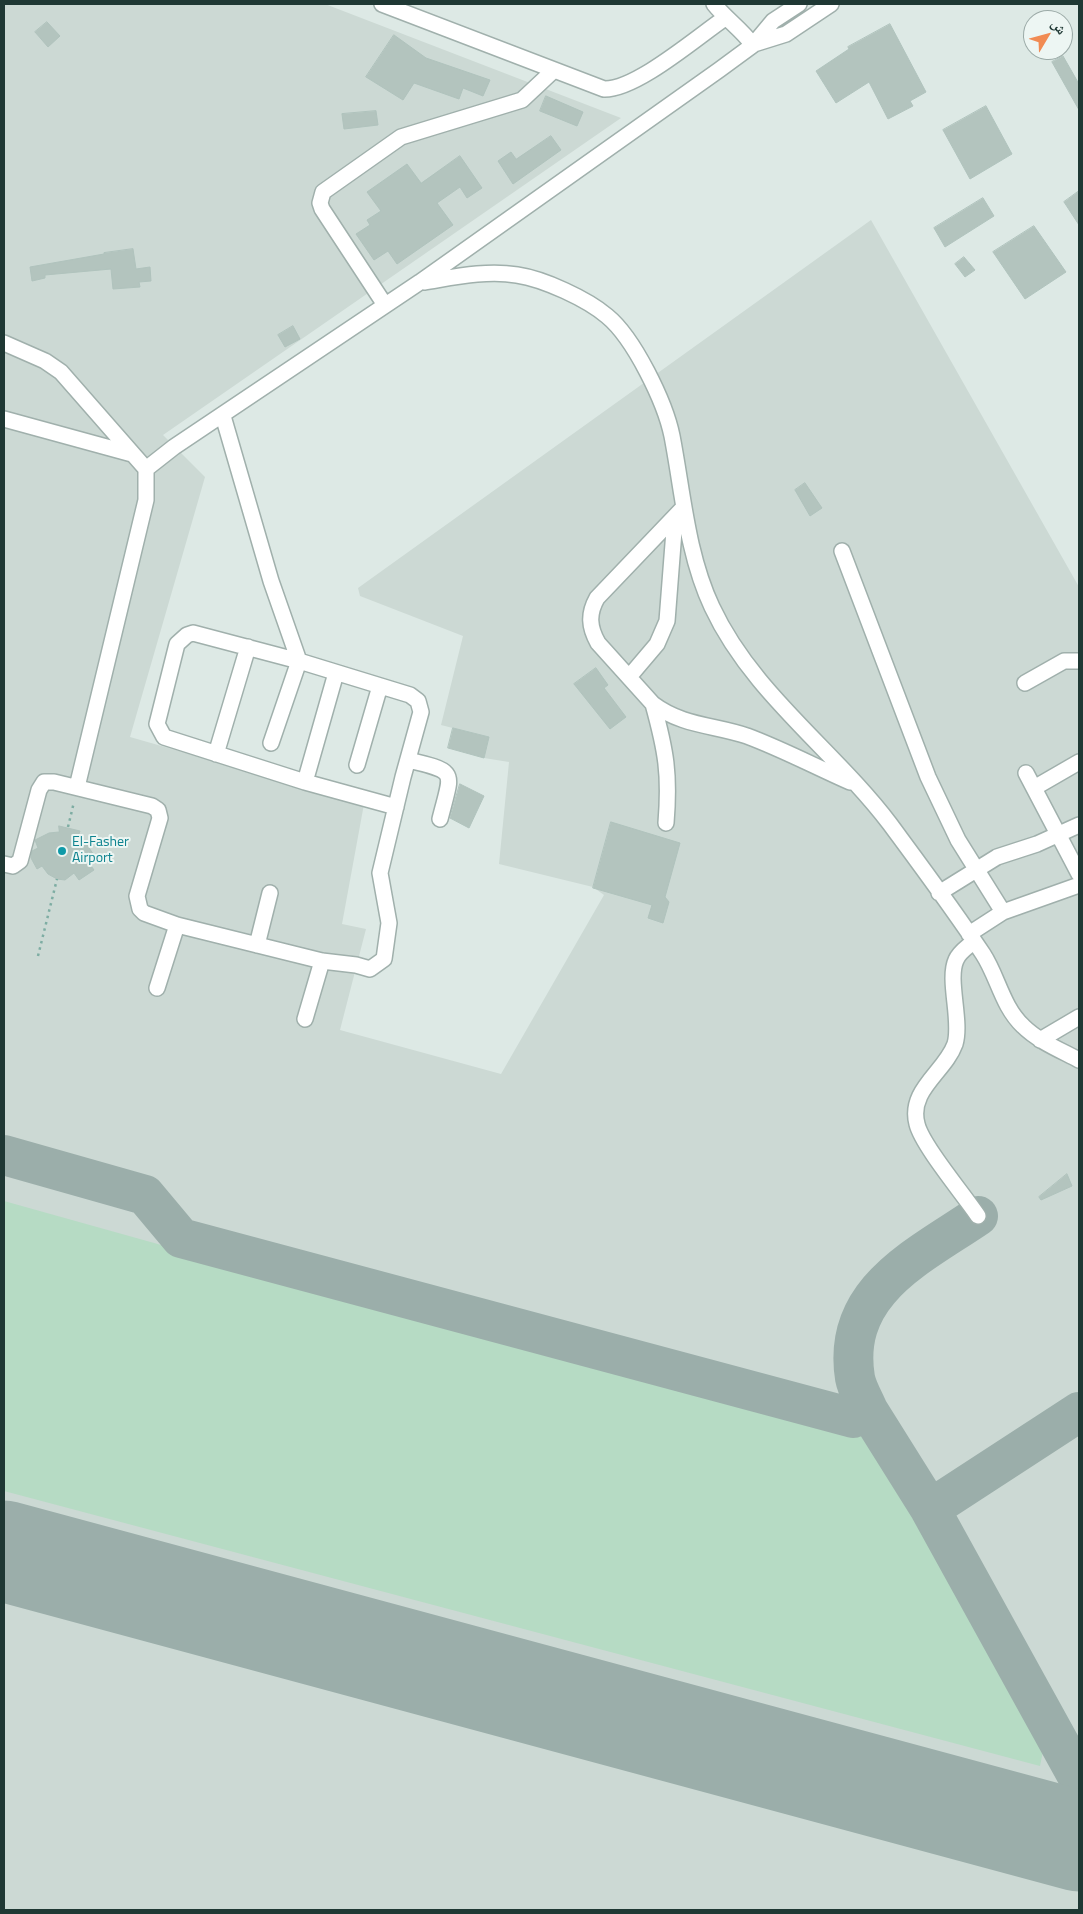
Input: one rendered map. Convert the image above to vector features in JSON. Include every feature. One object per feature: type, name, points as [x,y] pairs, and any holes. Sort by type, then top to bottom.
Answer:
[{"type":"street","points":[[382,4],[604,89],[615,89],[640,77],[725,18]]},
{"type":"street","points":[[714,4],[725,18],[742,30],[753,44]]},
{"type":"street","points":[[146,469],[174,447],[223,416],[420,282],[753,44],[773,22],[799,4]]},
{"type":"street","points":[[753,44],[786,34],[831,4]]},
{"type":"street","points":[[385,305],[322,209],[320,203],[323,192],[401,137],[522,100],[554,70]]},
{"type":"street","points":[[420,282],[472,274],[519,275],[541,281],[592,305],[608,316],[621,330],[631,345],[668,417],[679,513],[711,606],[726,635],[744,662],[765,687],[856,784],[888,822],[985,956],[1010,1010],[1023,1026],[1040,1040],[1079,1060]]},
{"type":"street","points":[[4,343],[44,361],[61,372],[146,469],[146,500],[77,787]]},
{"type":"street","points":[[223,416],[271,581],[299,661],[271,743]]},
{"type":"street","points":[[4,420],[132,454]]},
{"type":"street","points":[[629,677],[657,644],[667,621],[679,513]]},
{"type":"street","points":[[679,513],[597,598],[590,620],[592,633],[598,643],[653,704],[676,719],[750,737],[856,784]]},
{"type":"street","points":[[842,551],[928,777],[958,840],[1003,912]]},
{"type":"street","points":[[4,864],[13,866],[20,861],[40,786],[49,781],[77,787],[152,806],[158,810],[160,818],[136,896],[137,903],[144,913],[177,925],[322,961],[356,965],[370,969],[384,959],[388,923],[380,873],[421,706],[410,695],[200,633],[187,635],[177,644],[158,729],[168,739],[305,782],[396,807]]},
{"type":"street","points":[[216,754],[248,646]]},
{"type":"street","points":[[1025,683],[1064,661],[1079,661]]},
{"type":"street","points":[[305,782],[336,673]]},
{"type":"street","points":[[357,765],[380,686]]},
{"type":"street","points":[[653,704],[664,746],[668,772],[666,823]]},
{"type":"street","points":[[408,760],[440,768],[447,773],[449,782],[440,820]]},
{"type":"street","points":[[1034,788],[1079,762]]},
{"type":"street","points":[[1026,773],[1079,874]]},
{"type":"street","points":[[939,892],[1006,853],[1079,825]]},
{"type":"street","points":[[978,1216],[921,1134],[916,1112],[923,1090],[954,1045],[956,1029],[954,964],[971,937],[1003,912],[1079,885]]},
{"type":"street","points":[[257,946],[270,893]]},
{"type":"street","points":[[157,988],[177,925]]},
{"type":"street","points":[[305,1019],[322,961]]},
{"type":"street","points":[[1040,1040],[1079,1017]]},
{"type":"path","points":[[68,827],[77,787]]},
{"type":"path","points":[[38,956],[57,879]]},
{"type":"shaded area","points":[[4,4],[325,4],[621,118],[163,435],[205,477],[130,737],[364,804],[342,924],[366,929],[340,1030],[501,1074],[604,895],[593,887],[499,864],[509,762],[484,758],[488,737],[441,725],[463,636],[360,596],[358,588],[871,220],[1079,587],[1079,1910],[4,1910]]},
{"type":"green space","points":[[4,1201],[172,1248],[175,1245],[352,1291],[648,1374],[776,1406],[851,1434],[865,1437],[870,1441],[1038,1734],[1043,1751],[1040,1766],[4,1491]]},
{"type":"building","points":[[47,22],[60,36],[48,47],[35,32]]},
{"type":"building","points":[[890,24],[926,92],[910,101],[913,106],[888,119],[869,82],[836,103],[816,71],[849,49],[848,47]]},
{"type":"building","points":[[394,35],[426,58],[490,80],[483,96],[463,88],[459,99],[414,83],[403,100],[366,77]]},
{"type":"building","points":[[1065,60],[1079,84],[1079,110],[1052,62]]},
{"type":"building","points":[[546,96],[583,112],[577,126],[540,111]]},
{"type":"building","points":[[986,106],[1012,154],[970,179],[943,130]]},
{"type":"building","points":[[376,111],[378,125],[344,129],[342,114]]},
{"type":"building","points":[[551,136],[561,150],[513,184],[498,161],[511,152],[516,159]]},
{"type":"building","points":[[460,156],[482,188],[467,198],[460,187],[437,203],[453,225],[397,264],[388,251],[374,260],[356,234],[370,225],[367,220],[381,211],[367,192],[407,164],[421,183]]},
{"type":"building","points":[[1079,191],[1079,225],[1064,202]]},
{"type":"building","points":[[983,198],[994,216],[945,247],[934,228]]},
{"type":"building","points":[[1034,226],[1066,272],[1025,299],[993,252]]},
{"type":"building","points":[[133,249],[136,269],[150,267],[151,281],[139,282],[140,287],[113,289],[111,269],[45,275],[45,278],[32,281],[30,267]]},
{"type":"building","points":[[964,257],[975,270],[965,277],[955,264]]},
{"type":"building","points":[[293,326],[300,339],[285,347],[278,335]]},
{"type":"building","points":[[805,483],[822,508],[810,516],[795,490]]},
{"type":"building","points":[[596,668],[608,685],[604,688],[626,717],[610,729],[574,684]]},
{"type":"building","points":[[453,728],[489,737],[484,758],[448,748]]},
{"type":"building","points":[[460,784],[484,796],[469,828],[450,818]]},
{"type":"building","points":[[611,822],[680,843],[665,897],[669,902],[663,923],[648,918],[652,905],[593,888]]},
{"type":"building","name":"El-Fasher Airport","points":[[59,826],[80,831],[78,837],[85,842],[96,858],[89,863],[94,870],[79,880],[74,873],[65,880],[57,879],[48,874],[42,866],[37,869],[31,858],[32,851],[38,848],[35,840],[49,833],[59,832]]},
{"type":"building","points":[[1067,1174],[1072,1186],[1041,1200],[1039,1197]]},
{"type":"taxiway","points":[[4,1155],[145,1195],[181,1238],[853,1418],[868,1410],[855,1378],[854,1348],[860,1322],[872,1299],[909,1262],[978,1216]]},
{"type":"taxiway","points":[[868,1410],[930,1509],[1079,1412]]},
{"type":"taxiway","points":[[930,1509],[1079,1779]]},
{"type":"runway","points":[[4,1551],[1079,1841]]},
{"type":"place","name":"El-Fasher Airport","points":[[62,851]]}]
